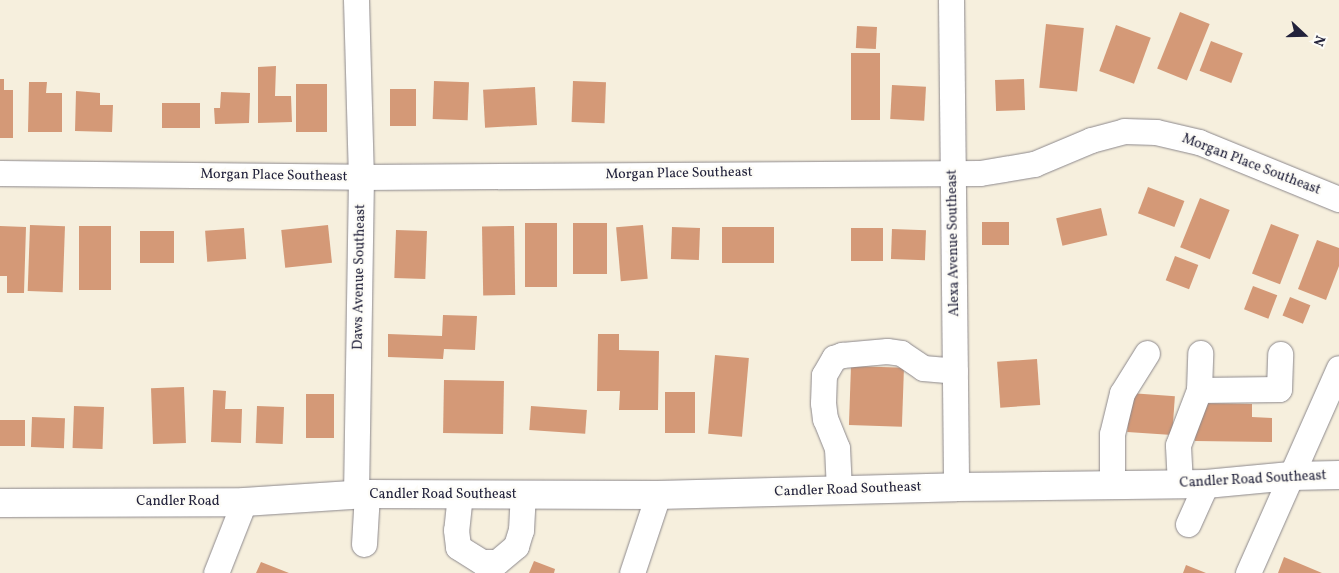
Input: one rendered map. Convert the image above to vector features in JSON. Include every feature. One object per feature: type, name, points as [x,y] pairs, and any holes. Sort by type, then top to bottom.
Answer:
[{"type":"main road","name":"Candler Road Southeast","points":[[362,494],[658,496],[956,486],[1206,484],[1291,476],[1339,475]]},
{"type":"main road","name":"Candler Road","points":[[0,504],[244,502],[362,494]]},
{"type":"street","name":"Daws Avenue Southeast","points":[[356,0],[361,177],[362,494],[364,544]]},
{"type":"street","name":"Alexa Avenue Southeast","points":[[951,0],[956,486]]},
{"type":"street","name":"Morgan Place Southeast","points":[[0,173],[361,177],[953,171],[980,173],[1034,164],[1091,140],[1124,131],[1156,132],[1199,142],[1339,199]]},
{"type":"street","points":[[839,490],[837,448],[825,418],[823,402],[824,375],[834,358],[842,355],[887,351],[901,354],[923,368],[955,372]]},
{"type":"street","points":[[1112,485],[1112,434],[1122,393],[1147,353]]},
{"type":"street","points":[[1180,484],[1178,445],[1199,390],[1200,353]]},
{"type":"street","points":[[1199,390],[1279,389],[1280,354]]},
{"type":"street","points":[[1247,558],[1291,476],[1339,368]]},
{"type":"street","points":[[1188,524],[1206,484]]},
{"type":"street","points":[[460,494],[456,530],[458,547],[466,555],[482,562],[497,562],[516,546],[521,530],[522,495]]},
{"type":"street","points":[[632,573],[658,496]]},
{"type":"street","points":[[216,573],[244,502]]},
{"type":"building","points":[[1180,12],[1210,24],[1187,81],[1157,69]]},
{"type":"building","points":[[1046,24],[1084,28],[1077,92],[1039,88]]},
{"type":"building","points":[[1116,25],[1151,38],[1134,84],[1099,71]]},
{"type":"building","points":[[857,26],[877,27],[876,49],[856,48]]},
{"type":"building","points":[[1211,41],[1243,53],[1231,83],[1200,71]]},
{"type":"building","points":[[851,53],[880,53],[880,120],[851,120]]},
{"type":"building","points":[[276,66],[275,96],[291,96],[292,122],[258,123],[258,67]]},
{"type":"building","points":[[0,79],[4,79],[4,90],[13,90],[13,138],[0,138]]},
{"type":"building","points":[[1024,79],[1025,110],[996,111],[995,80]]},
{"type":"building","points":[[434,81],[469,82],[468,120],[433,119]]},
{"type":"building","points":[[573,81],[606,82],[605,123],[572,122]]},
{"type":"building","points":[[29,82],[47,82],[46,93],[62,93],[62,132],[28,132]]},
{"type":"building","points":[[296,84],[327,84],[327,132],[296,132]]},
{"type":"building","points":[[892,85],[926,87],[924,121],[890,119]]},
{"type":"building","points":[[535,87],[537,125],[485,128],[483,90]]},
{"type":"building","points":[[390,89],[416,89],[416,126],[390,126]]},
{"type":"building","points":[[76,91],[100,93],[100,105],[113,105],[112,132],[75,131]]},
{"type":"building","points":[[221,92],[250,93],[249,123],[215,124],[214,108],[220,108]]},
{"type":"building","points":[[162,103],[200,103],[200,128],[162,128]]},
{"type":"building","points":[[1148,187],[1184,201],[1174,227],[1138,213]]},
{"type":"building","points":[[1200,198],[1230,210],[1210,259],[1180,247]]},
{"type":"building","points":[[1101,208],[1107,235],[1062,246],[1056,218]]},
{"type":"building","points":[[982,222],[1009,222],[1009,245],[982,245]]},
{"type":"building","points":[[525,223],[557,223],[557,287],[525,287]]},
{"type":"building","points":[[573,223],[607,223],[607,274],[573,274]]},
{"type":"building","points":[[1271,224],[1299,235],[1280,284],[1252,273]]},
{"type":"building","points":[[30,225],[65,226],[63,292],[28,291]]},
{"type":"building","points":[[328,225],[332,263],[285,268],[281,230]]},
{"type":"building","points":[[643,225],[648,279],[621,281],[616,227]]},
{"type":"building","points":[[0,226],[26,227],[24,293],[7,293],[7,276],[0,276]]},
{"type":"building","points":[[79,226],[111,226],[111,290],[79,290]]},
{"type":"building","points":[[514,226],[515,295],[483,296],[482,227]]},
{"type":"building","points":[[672,227],[700,228],[699,260],[671,259]]},
{"type":"building","points":[[722,227],[774,227],[774,263],[722,263]]},
{"type":"building","points":[[244,228],[246,259],[207,262],[205,231]]},
{"type":"building","points":[[851,228],[883,228],[883,261],[851,261]]},
{"type":"building","points":[[892,229],[926,230],[925,260],[891,259]]},
{"type":"building","points":[[396,230],[427,231],[425,279],[394,278]]},
{"type":"building","points":[[140,231],[174,231],[174,263],[140,263]]},
{"type":"building","points":[[1317,240],[1339,248],[1339,266],[1326,300],[1298,289]]},
{"type":"building","points":[[1175,256],[1198,265],[1189,289],[1166,280]]},
{"type":"building","points":[[1253,286],[1277,295],[1268,319],[1244,309]]},
{"type":"building","points":[[1290,297],[1310,305],[1303,324],[1283,316]]},
{"type":"building","points":[[443,315],[477,316],[475,350],[444,349],[443,359],[388,357],[388,334],[442,336]]},
{"type":"building","points":[[598,334],[619,334],[619,350],[659,351],[658,410],[619,410],[620,391],[597,391]]},
{"type":"building","points":[[715,355],[749,358],[742,437],[708,434]]},
{"type":"building","points":[[1037,359],[1040,405],[1000,408],[997,362]]},
{"type":"building","points":[[851,366],[904,368],[902,427],[849,425]]},
{"type":"building","points":[[444,380],[504,381],[503,434],[443,433]]},
{"type":"building","points":[[184,387],[186,443],[153,444],[151,388]]},
{"type":"building","points":[[213,390],[226,391],[225,409],[242,409],[241,443],[211,442]]},
{"type":"building","points":[[665,392],[695,392],[695,433],[665,433]]},
{"type":"building","points":[[1130,393],[1175,396],[1172,435],[1127,432]]},
{"type":"building","points":[[306,394],[334,394],[334,438],[306,438]]},
{"type":"building","points":[[1196,403],[1252,404],[1252,417],[1272,418],[1272,442],[1195,441]]},
{"type":"building","points":[[74,406],[104,407],[103,449],[73,448]]},
{"type":"building","points":[[257,406],[284,407],[283,444],[256,443]]},
{"type":"building","points":[[531,406],[587,410],[585,434],[529,430]]},
{"type":"building","points":[[32,417],[65,418],[64,448],[31,447]]},
{"type":"building","points":[[0,420],[25,420],[25,446],[0,446]]},
{"type":"building","points":[[1284,557],[1322,573],[1278,573]]},
{"type":"building","points":[[534,561],[555,569],[554,573],[529,573]]},
{"type":"building","points":[[261,562],[289,573],[256,573]]},
{"type":"building","points":[[1186,565],[1206,573],[1183,573]]}]
